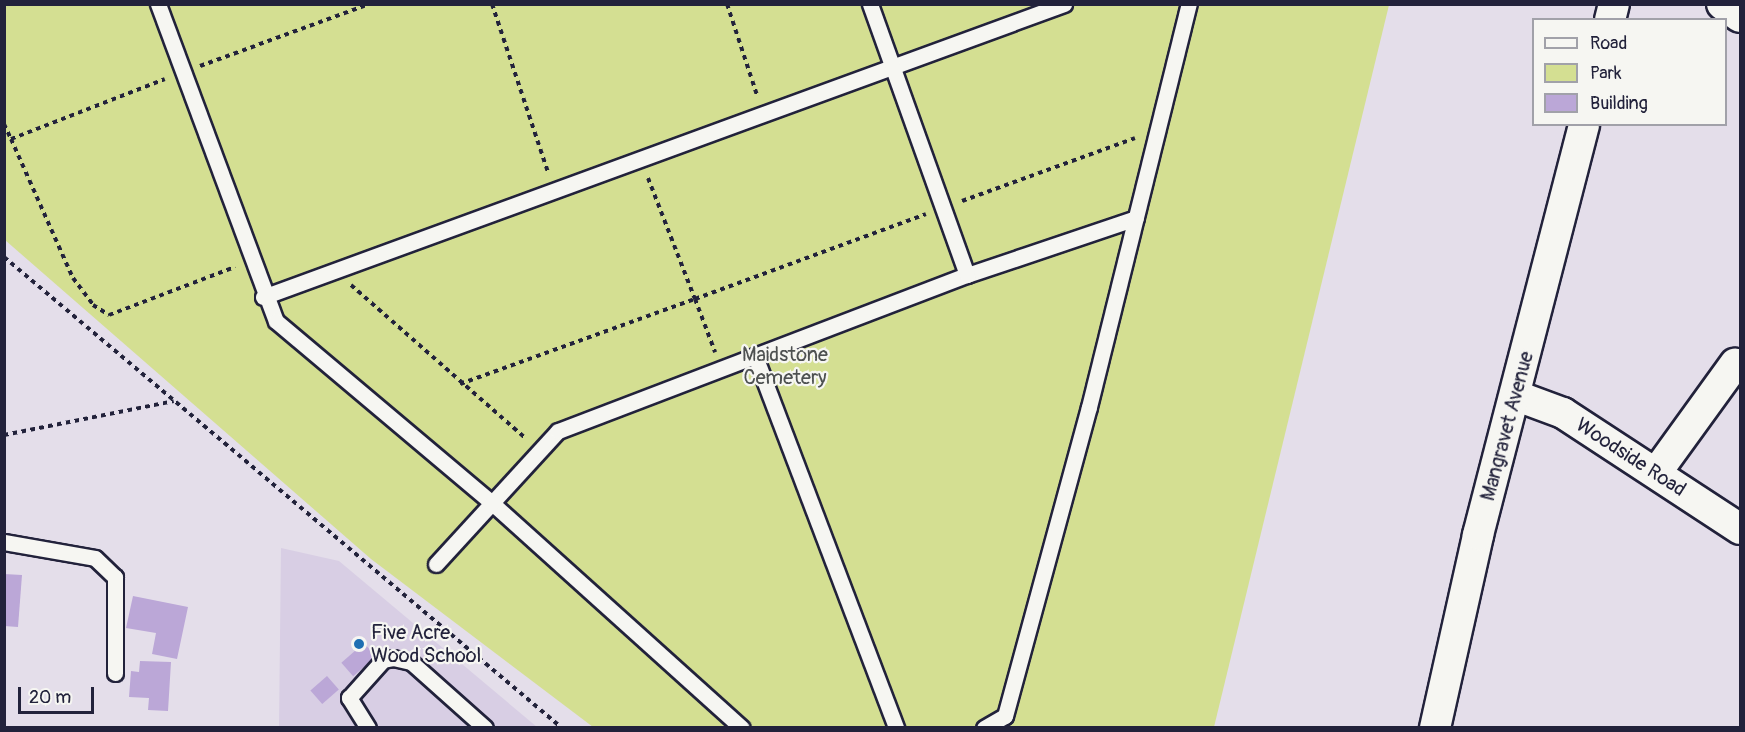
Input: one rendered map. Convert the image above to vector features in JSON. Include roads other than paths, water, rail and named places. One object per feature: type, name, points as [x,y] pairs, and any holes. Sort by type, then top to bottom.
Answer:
[{"type":"street","points":[[1722,4],[1740,16]]},
{"type":"street","name":"Mangravet Avenue","points":[[1435,728],[1436,705],[1584,126]]},
{"type":"street","points":[[1656,473],[1735,364]]},
{"type":"street","name":"Woodside Road","points":[[1516,396],[1563,413],[1740,529]]},
{"type":"lane","points":[[158,4],[263,297],[276,321],[492,503],[742,728]]},
{"type":"lane","points":[[870,4],[967,275]]},
{"type":"lane","points":[[263,297],[764,116],[1064,4]]},
{"type":"lane","points":[[984,728],[1005,716],[1136,218],[1189,4]]},
{"type":"lane","points":[[436,564],[558,431],[967,275],[1136,218]]},
{"type":"lane","points":[[755,356],[896,728]]},
{"type":"lane","points":[[4,542],[95,558],[115,577],[115,673]]},
{"type":"lane","points":[[368,728],[349,698],[383,660],[393,658],[411,662],[485,728]]},
{"type":"place","name":"Five Acre Wood School","points":[[359,644]]},
{"type":"park label","name":"Maidstone Cemetery","points":[[785,366]]}]
